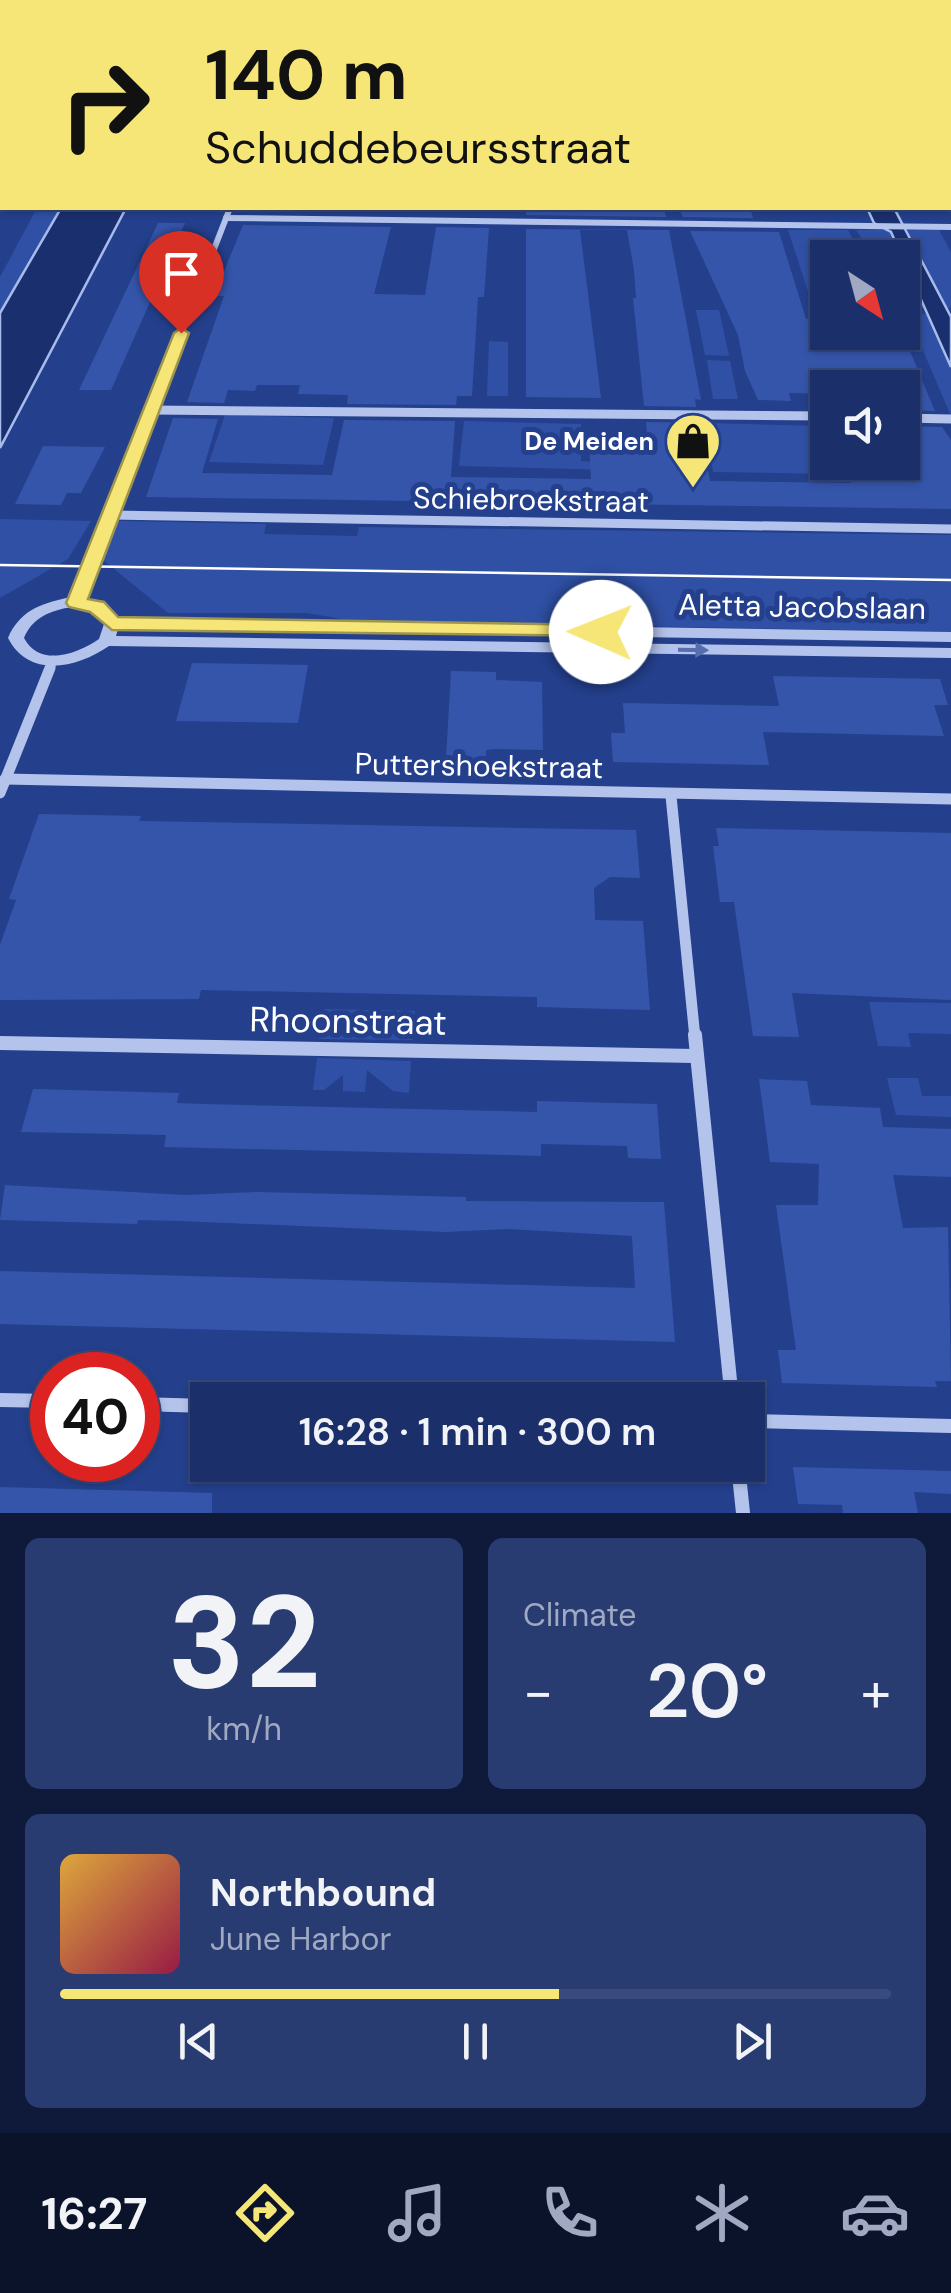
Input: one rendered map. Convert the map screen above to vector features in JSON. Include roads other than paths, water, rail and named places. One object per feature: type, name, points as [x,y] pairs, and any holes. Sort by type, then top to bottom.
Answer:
[{"type":"street","points":[[76,603],[229,210]]},
{"type":"street","points":[[226,218],[951,228]]},
{"type":"street","points":[[151,410],[810,416]]},
{"type":"street","points":[[920,418],[951,419]]},
{"type":"street","name":"Schiebroekstraat","points":[[111,515],[951,529]]},
{"type":"street","points":[[76,603],[97,607],[112,624],[106,641],[83,655],[53,660],[22,651],[9,630],[36,613],[76,603]]},
{"type":"street","name":"Aletta Jacobslaan","points":[[112,624],[951,638]]},
{"type":"street","name":"Aletta Jacobslaan","points":[[106,641],[951,653]]},
{"type":"street","points":[[0,792],[53,660]]},
{"type":"street","name":"Puttershoekstraat","points":[[5,779],[671,796],[951,798]]},
{"type":"street","points":[[671,796],[730,1382]]},
{"type":"street","name":"Rhoonstraat","points":[[0,1043],[695,1056]]},
{"type":"street","points":[[0,1400],[30,1401]]},
{"type":"street","points":[[160,1405],[190,1405]]},
{"type":"street","points":[[765,1421],[951,1426]]},
{"type":"street","points":[[739,1482],[742,1513]]},
{"type":"tram line","points":[[0,565],[951,580]]},
{"type":"place","name":"De Meiden","points":[[693,490]]}]
